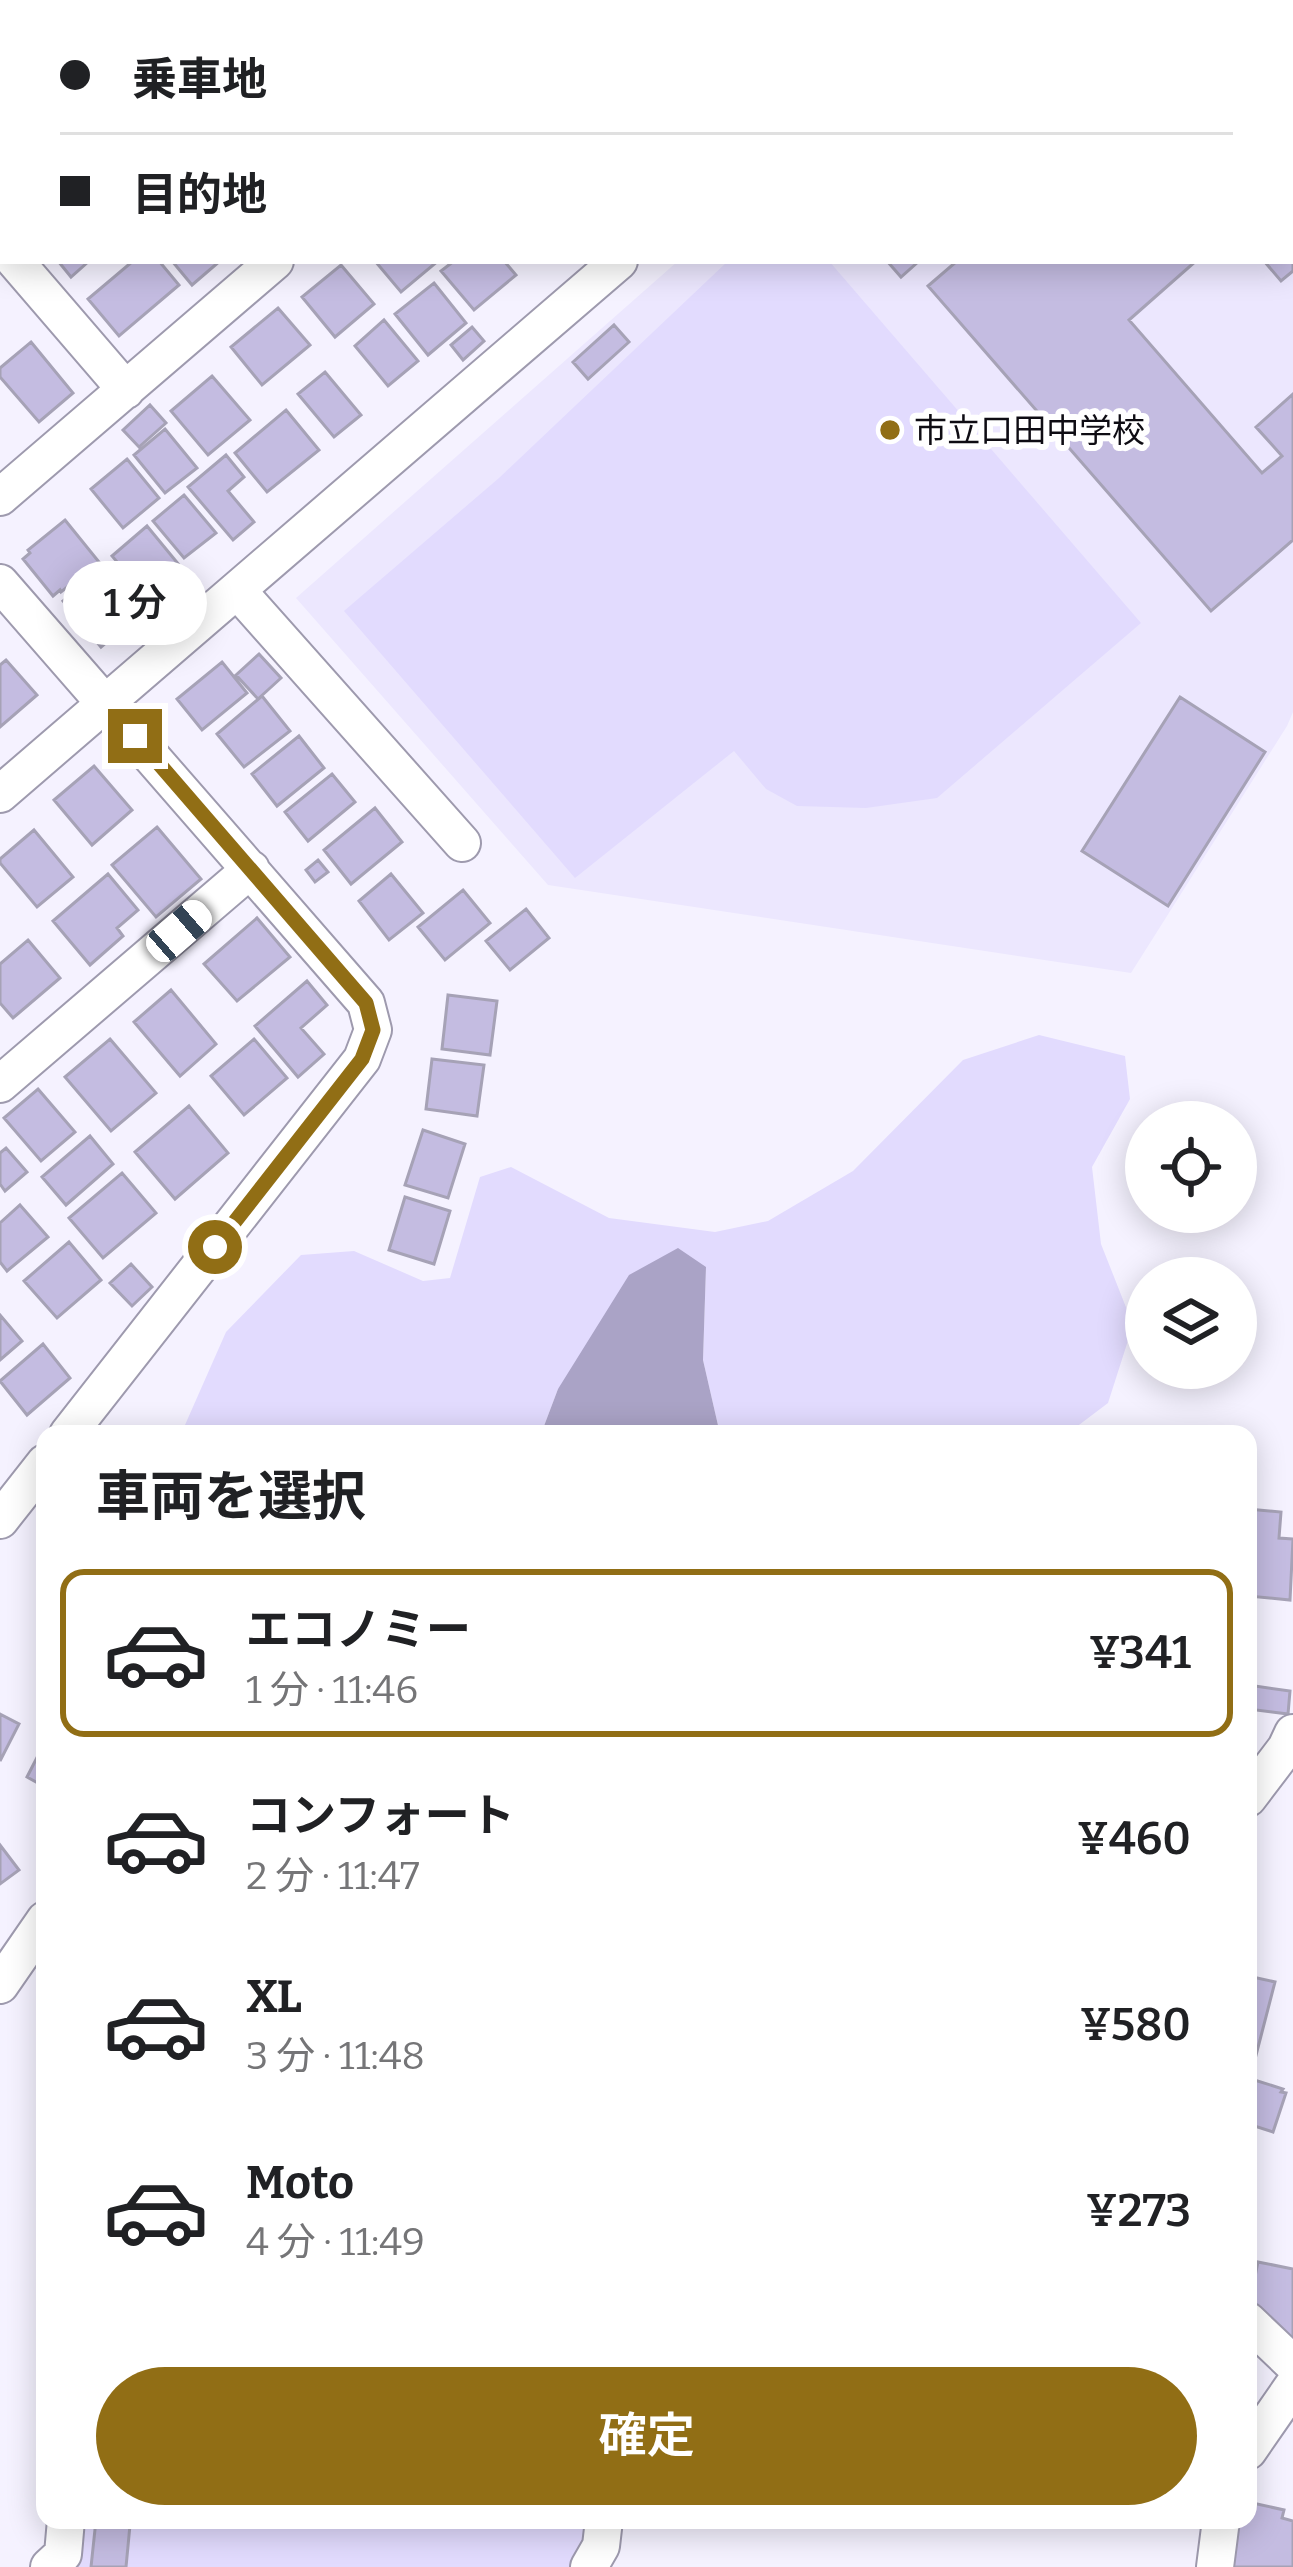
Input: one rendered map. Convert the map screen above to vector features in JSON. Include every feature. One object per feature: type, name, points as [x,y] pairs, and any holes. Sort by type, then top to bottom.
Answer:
[{"type":"street","points":[[18,264],[126,390]]},
{"type":"street","points":[[0,497],[272,264]]},
{"type":"street","points":[[0,794],[616,264]]},
{"type":"street","points":[[0,583],[366,1003],[373,1030],[362,1059],[75,1425]]},
{"type":"street","points":[[237,590],[462,843]]},
{"type":"street","points":[[0,1084],[251,869]]},
{"type":"street","points":[[0,1520],[36,1474]]},
{"type":"street","points":[[1257,1786],[1293,1733]]},
{"type":"street","points":[[0,1984],[36,1933]]},
{"type":"street","points":[[1257,2329],[1293,2363]]},
{"type":"street","points":[[1257,2438],[1293,2386]]},
{"type":"street","points":[[49,2567],[62,2554],[66,2529]]},
{"type":"street","points":[[589,2567],[601,2546],[603,2529]]},
{"type":"street","points":[[1214,2567],[1220,2529]]},
{"type":"shaded area","name":"市立口田中学校","points":[[675,264],[1293,264],[1293,712],[1131,973],[548,885],[296,598]]},
{"type":"shaded area","points":[[725,264],[832,264],[1141,623],[937,798],[866,808],[797,806],[766,789],[734,751],[575,878],[344,611],[499,478]]},
{"type":"shaded area","points":[[1039,1035],[1125,1056],[1130,1099],[1092,1167],[1101,1244],[1125,1305],[1125,1350],[1108,1403],[1079,1425],[718,1425],[703,1360],[706,1267],[558,1389],[544,1425],[185,1425],[226,1332],[301,1255],[354,1251],[423,1281],[450,1278],[480,1177],[511,1167],[609,1218],[715,1232],[768,1221],[853,1171],[963,1060]]},
{"type":"shaded area","points":[[678,1248],[706,1267],[703,1360],[718,1425],[544,1425],[558,1389],[629,1275]]},
{"type":"shaded area","points":[[85,2529],[591,2529],[576,2567],[78,2567]]},
{"type":"building","points":[[60,264],[86,264],[71,277]]},
{"type":"building","points":[[129,264],[162,264],[179,285],[119,336],[88,299]]},
{"type":"building","points":[[174,264],[216,264],[192,285]]},
{"type":"building","points":[[378,264],[434,264],[401,292]]},
{"type":"building","points":[[450,264],[507,264],[516,275],[474,310],[441,271]]},
{"type":"building","points":[[890,264],[916,264],[901,277]]},
{"type":"building","points":[[954,264],[1193,264],[1129,320],[1262,473],[1282,456],[1256,427],[1293,394],[1293,540],[1211,611],[928,286]]},
{"type":"building","points":[[1267,264],[1293,264],[1293,271],[1281,281]]},
{"type":"building","points":[[341,265],[374,304],[335,337],[302,297]]},
{"type":"building","points":[[434,283],[466,323],[428,355],[395,314]]},
{"type":"building","points":[[278,308],[310,345],[262,385],[231,347]]},
{"type":"building","points":[[384,320],[418,361],[388,386],[355,346]]},
{"type":"building","points":[[614,325],[629,342],[588,379],[573,362]]},
{"type":"building","points":[[472,327],[484,341],[463,360],[451,345]]},
{"type":"building","points":[[31,342],[73,393],[39,422],[0,377],[0,368]]},
{"type":"building","points":[[325,372],[361,415],[334,437],[298,394]]},
{"type":"building","points":[[212,376],[250,420],[208,455],[171,411]]},
{"type":"building","points":[[150,405],[166,423],[139,447],[123,430]]},
{"type":"building","points":[[286,410],[319,450],[267,492],[235,453]]},
{"type":"building","points":[[165,429],[197,468],[165,493],[134,455]]},
{"type":"building","points":[[226,455],[244,477],[228,491],[254,522],[233,540],[188,487]]},
{"type":"building","points":[[127,459],[159,498],[123,528],[91,489]]},
{"type":"building","points":[[184,495],[216,533],[184,558],[153,521]]},
{"type":"building","points":[[65,520],[99,562],[53,596],[23,559]]},
{"type":"building","points":[[147,526],[180,566],[145,595],[112,556]]},
{"type":"building","points":[[98,573],[135,618],[101,647],[63,601]]},
{"type":"building","points":[[259,654],[281,678],[258,699],[236,675]]},
{"type":"building","points":[[6,660],[37,695],[0,727],[0,665]]},
{"type":"building","points":[[222,662],[247,693],[202,730],[177,699]]},
{"type":"building","points":[[262,696],[290,731],[244,767],[217,734]]},
{"type":"building","points":[[1180,697],[1265,752],[1168,906],[1082,851]]},
{"type":"building","points":[[299,736],[324,768],[277,806],[252,774]]},
{"type":"building","points":[[94,766],[132,810],[92,845],[54,800]]},
{"type":"building","points":[[332,774],[355,802],[308,841],[285,812]]},
{"type":"building","points":[[375,808],[402,842],[351,884],[324,850]]},
{"type":"building","points":[[157,827],[201,879],[156,917],[112,865]]},
{"type":"building","points":[[34,830],[73,877],[37,907],[0,863]]},
{"type":"building","points":[[318,860],[328,872],[315,882],[306,870]]},
{"type":"building","points":[[108,874],[138,910],[117,928],[123,936],[90,965],[53,921]]},
{"type":"building","points":[[391,874],[423,913],[389,940],[359,901]]},
{"type":"building","points":[[463,890],[490,923],[445,960],[418,927]]},
{"type":"building","points":[[526,909],[549,938],[510,970],[486,941]]},
{"type":"building","points":[[257,918],[290,957],[237,1001],[204,964]]},
{"type":"building","points":[[28,940],[60,978],[13,1018],[0,1003],[0,964]]},
{"type":"building","points":[[307,981],[327,1005],[301,1028],[324,1054],[298,1077],[255,1026]]},
{"type":"building","points":[[171,990],[216,1044],[180,1076],[134,1022]]},
{"type":"building","points":[[448,995],[497,1001],[490,1055],[442,1049]]},
{"type":"building","points":[[110,1039],[156,1093],[111,1131],[65,1077]]},
{"type":"building","points":[[254,1039],[287,1078],[244,1115],[211,1076]]},
{"type":"building","points":[[432,1059],[484,1065],[477,1116],[426,1109]]},
{"type":"building","points":[[38,1089],[75,1132],[41,1161],[4,1118]]},
{"type":"building","points":[[189,1106],[228,1153],[175,1199],[135,1152]]},
{"type":"building","points":[[423,1130],[465,1144],[448,1198],[405,1185]]},
{"type":"building","points":[[90,1136],[113,1164],[66,1205],[42,1177]]},
{"type":"building","points":[[6,1148],[27,1172],[5,1191],[0,1184],[0,1153]]},
{"type":"building","points":[[122,1173],[156,1213],[103,1258],[69,1218]]},
{"type":"building","points":[[405,1197],[450,1211],[434,1264],[389,1250]]},
{"type":"building","points":[[20,1205],[48,1237],[7,1271],[0,1262],[0,1223]]},
{"type":"building","points":[[69,1242],[101,1280],[57,1318],[24,1281]]},
{"type":"building","points":[[131,1264],[152,1287],[132,1306],[110,1283]]},
{"type":"building","points":[[0,1315],[22,1341],[0,1360]]},
{"type":"building","points":[[43,1344],[70,1378],[27,1415],[0,1381]]},
{"type":"building","points":[[1257,1510],[1281,1512],[1279,1538],[1293,1539],[1290,1600],[1257,1597]]},
{"type":"building","points":[[1257,1686],[1290,1691],[1288,1714],[1257,1710]]},
{"type":"building","points":[[0,1714],[19,1724],[0,1761]]},
{"type":"building","points":[[36,1760],[36,1782],[27,1777]]},
{"type":"building","points":[[0,1845],[19,1870],[0,1884]]},
{"type":"building","points":[[1257,1978],[1275,1982],[1257,2051]]},
{"type":"building","points":[[1257,2081],[1286,2093],[1273,2132],[1257,2127]]},
{"type":"building","points":[[1258,2262],[1293,2269],[1293,2338],[1274,2333],[1257,2315]]},
{"type":"building","points":[[1257,2504],[1284,2510],[1282,2518],[1293,2521],[1293,2567],[1228,2567],[1236,2529],[1257,2529]]},
{"type":"building","points":[[95,2529],[130,2529],[126,2567],[91,2567]]},
{"type":"place","name":"市立口田中学校","points":[[890,430]]},
{"type":"route","points":[[135,736],[366,1003],[373,1030],[362,1059],[215,1247]]}]
